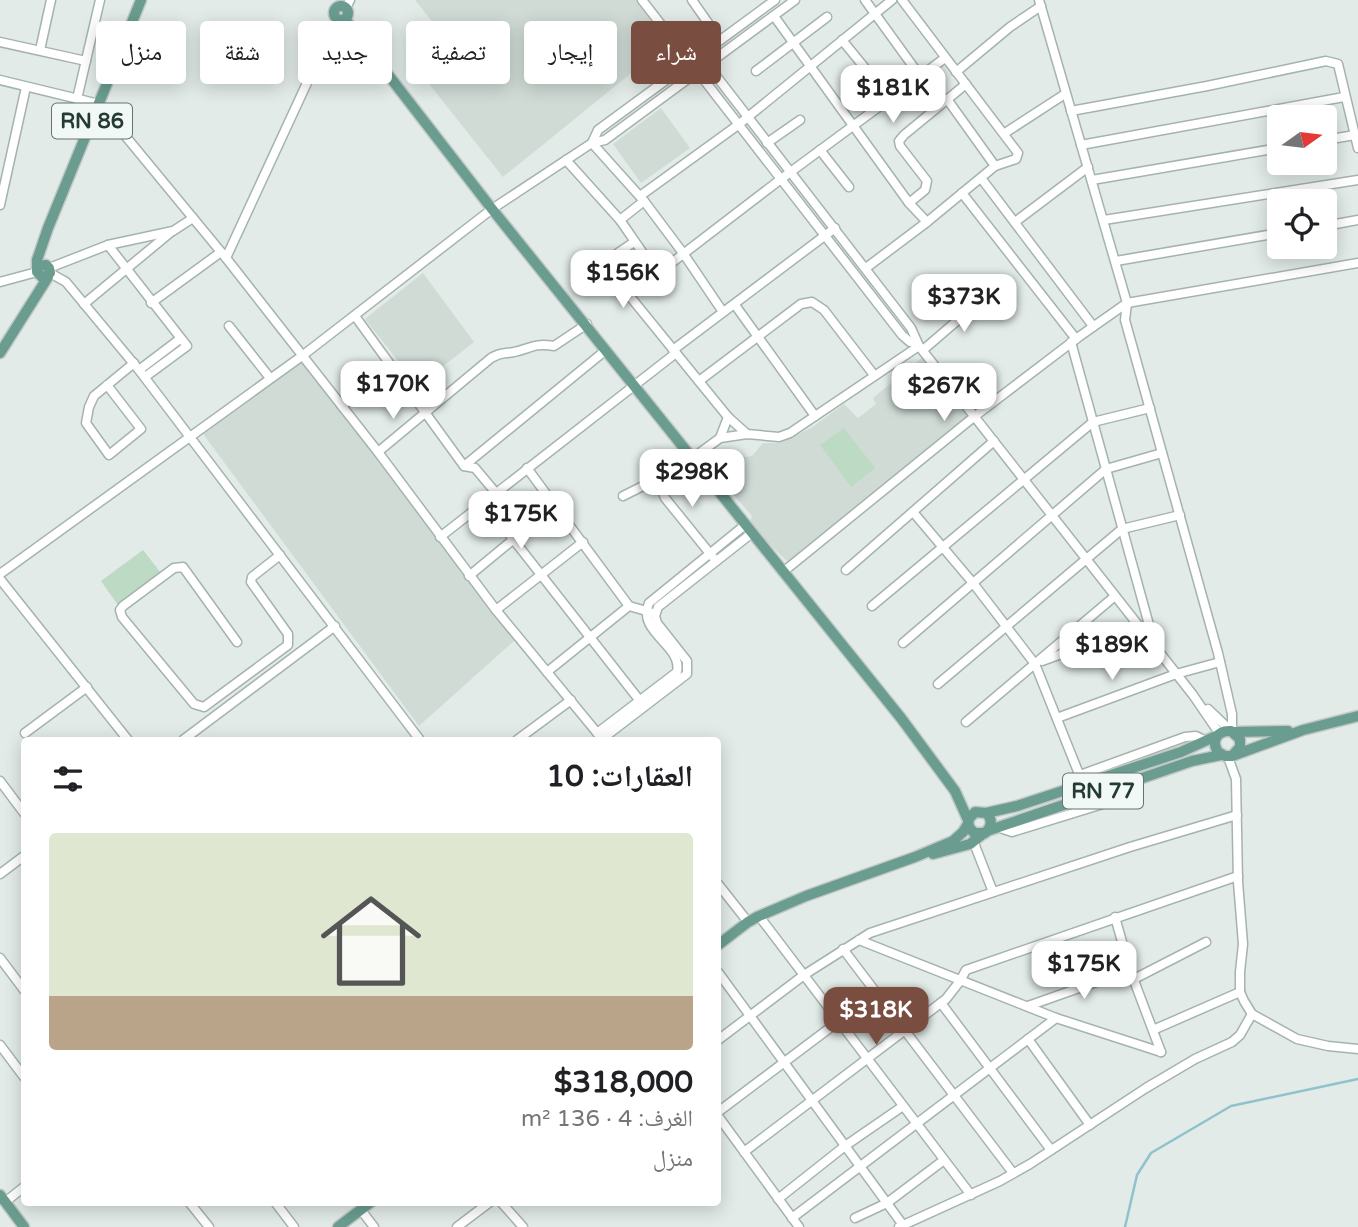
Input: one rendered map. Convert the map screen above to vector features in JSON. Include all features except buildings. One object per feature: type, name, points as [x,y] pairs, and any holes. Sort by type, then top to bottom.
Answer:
[{"type":"main road","name":"RN 86","points":[[0,354],[30,305],[43,271],[44,242],[141,0]]},
{"type":"main road","points":[[341,9],[492,209],[901,718],[955,791],[974,833],[985,832]]},
{"type":"main road","name":"RN 77","points":[[985,832],[1200,759],[1227,756],[1303,730],[1358,716]]},
{"type":"main road","name":"RN 77","points":[[984,812],[1010,808],[1082,780],[1232,731],[1303,730]]},
{"type":"main road","points":[[1214,737],[1215,749],[1227,756],[1238,751],[1241,743],[1238,735],[1232,731]]},
{"type":"main road","points":[[915,857],[974,843],[991,823],[984,812],[955,791]]},
{"type":"main road","points":[[721,943],[760,916],[806,896],[915,857],[957,838],[972,814],[984,812]]},
{"type":"main road","points":[[2,1201],[24,1227]]},
{"type":"main road","points":[[338,1227],[366,1206]]},
{"type":"street","points":[[40,50],[51,0]]},
{"type":"street","points":[[77,99],[100,0]]},
{"type":"street","points":[[642,0],[658,21]]},
{"type":"street","points":[[692,0],[707,21]]},
{"type":"street","points":[[721,39],[775,0]]},
{"type":"street","points":[[721,55],[795,0]]},
{"type":"street","points":[[864,0],[920,76]]},
{"type":"street","points":[[620,220],[642,199],[747,118],[891,0]]},
{"type":"street","points":[[866,268],[995,166],[1016,159],[1018,153],[902,0]]},
{"type":"street","points":[[956,72],[1040,3],[1116,261],[1127,303],[1125,320],[1220,662],[1232,714],[1232,731]]},
{"type":"street","points":[[151,303],[223,255],[341,9]]},
{"type":"street","points":[[774,16],[909,203],[927,222]]},
{"type":"street","points":[[757,71],[827,18]]},
{"type":"street","points":[[842,40],[869,73]]},
{"type":"street","points":[[0,42],[86,61]]},
{"type":"street","points":[[628,294],[945,58]]},
{"type":"street","points":[[1071,111],[1326,61],[1338,64],[1358,148]]},
{"type":"street","points":[[0,80],[99,104],[342,406],[469,576],[601,737]]},
{"type":"street","points":[[721,82],[914,331],[920,347],[1155,648],[1194,695],[1232,731]]},
{"type":"street","points":[[592,144],[598,130],[660,84]]},
{"type":"street","points":[[126,737],[0,576],[302,356],[492,209],[592,144],[605,140],[681,84]]},
{"type":"street","points":[[706,84],[902,335],[920,347]]},
{"type":"street","points":[[909,203],[925,190],[926,181],[899,141],[966,84]]},
{"type":"street","points":[[0,205],[3,179],[26,87]]},
{"type":"street","points":[[1005,134],[1066,94]]},
{"type":"street","points":[[1081,145],[1345,97]]},
{"type":"street","points":[[947,99],[995,166]]},
{"type":"street","points":[[767,143],[800,120]]},
{"type":"street","points":[[1337,138],[1355,135]]},
{"type":"street","points":[[592,144],[642,199],[683,253],[723,313]]},
{"type":"street","points":[[820,150],[849,187]]},
{"type":"street","points":[[1092,180],[1267,150]]},
{"type":"street","points":[[566,160],[620,220],[656,272]]},
{"type":"street","points":[[1015,222],[1088,167]]},
{"type":"street","points":[[981,178],[1093,326]]},
{"type":"street","points":[[1104,220],[1358,180]]},
{"type":"street","points":[[962,193],[1073,341],[1155,648]]},
{"type":"street","points":[[84,304],[173,230],[193,218]]},
{"type":"street","points":[[1337,224],[1358,220]]},
{"type":"street","points":[[440,537],[674,351],[835,228]]},
{"type":"street","points":[[0,282],[43,271],[108,245],[173,230]]},
{"type":"street","points":[[1116,261],[1267,235]]},
{"type":"street","points":[[635,242],[612,257],[609,264],[612,274],[728,417],[747,434]]},
{"type":"street","points":[[107,385],[141,429],[109,455],[86,423],[94,396],[107,385],[139,370],[180,339],[108,245]]},
{"type":"street","points":[[783,572],[975,416],[1127,303],[1358,263]]},
{"type":"street","points":[[43,271],[63,279],[139,370],[418,737]]},
{"type":"street","points":[[623,496],[645,485],[662,484],[720,438],[747,434],[779,437],[790,433],[920,347],[987,295]]},
{"type":"street","points":[[735,304],[815,416]]},
{"type":"street","points":[[699,381],[802,304],[817,304],[824,310],[874,375]]},
{"type":"street","points":[[355,316],[464,466],[475,468],[496,493]]},
{"type":"street","points":[[378,452],[491,358],[502,352],[512,352],[537,344],[554,346],[587,324]]},
{"type":"street","points":[[229,326],[270,378]]},
{"type":"street","points":[[464,466],[606,350]]},
{"type":"street","points":[[342,406],[392,366]]},
{"type":"street","points":[[872,606],[1093,422],[1150,408]]},
{"type":"street","points":[[720,438],[728,417]]},
{"type":"street","points":[[846,570],[994,441]]},
{"type":"street","points":[[903,643],[1106,469],[1162,453]]},
{"type":"street","points":[[527,468],[629,606],[656,612]]},
{"type":"street","points":[[662,484],[662,495],[716,561]]},
{"type":"street","points":[[484,502],[640,701]]},
{"type":"street","points":[[469,576],[555,505]]},
{"type":"street","points":[[913,512],[973,583],[1035,664],[1082,780]]},
{"type":"street","points":[[938,684],[1122,529],[1180,515]]},
{"type":"street","points":[[601,737],[640,701],[674,676],[678,668],[676,660],[648,623],[646,611],[653,598],[709,553],[748,529]]},
{"type":"street","points":[[601,737],[688,674],[687,661],[657,623],[656,612],[662,603],[716,561],[748,529]]},
{"type":"street","points":[[496,610],[583,542]]},
{"type":"street","points":[[237,642],[183,567],[174,568],[120,610],[121,615],[194,704],[204,707],[288,645],[288,634],[251,582],[252,577],[280,555]]},
{"type":"street","points":[[966,722],[1115,596]]},
{"type":"street","points":[[547,671],[629,606]]},
{"type":"street","points":[[187,737],[335,626]]},
{"type":"street","points":[[1035,664],[1138,626]]},
{"type":"street","points":[[1057,718],[1176,674],[1220,662]]},
{"type":"street","points":[[25,733],[87,687]]},
{"type":"street","points":[[1194,695],[1214,737]]},
{"type":"street","points":[[521,737],[571,700]]},
{"type":"street","points":[[1227,756],[1236,779],[1238,876],[1243,944],[1240,992],[1252,1014],[1297,1039],[1358,1049]]},
{"type":"street","points":[[0,781],[21,809]]},
{"type":"street","points":[[721,1038],[804,975],[870,933],[1237,815]]},
{"type":"street","points":[[974,843],[993,892]]},
{"type":"street","points":[[0,874],[21,858]]},
{"type":"street","points":[[744,1152],[941,1003],[960,981],[965,970],[1238,876]]},
{"type":"street","points":[[721,888],[748,922]]},
{"type":"street","points":[[760,916],[971,1195]]},
{"type":"street","points":[[859,940],[1056,1018],[1161,1052],[1130,970],[1115,917]]},
{"type":"street","points":[[1134,979],[1206,942]]},
{"type":"street","points":[[843,949],[956,1094],[1013,1173]]},
{"type":"street","points":[[0,958],[21,986]]},
{"type":"street","points":[[1028,1006],[1130,970]]},
{"type":"street","points":[[721,976],[901,1226],[1013,1173],[1195,1059],[1232,1042],[1252,1014]]},
{"type":"street","points":[[1153,1030],[1240,992]]},
{"type":"street","points":[[941,1003],[1051,1150]]},
{"type":"street","points":[[792,1218],[1056,1018]]},
{"type":"street","points":[[721,1112],[839,1021]]},
{"type":"street","points":[[1028,1039],[1090,1125]]},
{"type":"street","points":[[0,1045],[21,1073]]},
{"type":"street","points":[[778,1199],[845,1146],[903,1106]]},
{"type":"street","points":[[721,1118],[799,1227]]},
{"type":"street","points":[[855,1218],[887,1203],[944,1160]]},
{"type":"street","points":[[2,1201],[21,1189]]},
{"type":"street","points":[[192,1206],[209,1227]]},
{"type":"street","points":[[278,1206],[294,1227]]},
{"type":"street","points":[[457,1227],[485,1206]]},
{"type":"street","points":[[505,1206],[523,1227]]},
{"type":"street","points":[[361,1210],[374,1227]]},
{"type":"shaded area","points":[[415,0],[641,0],[657,21],[631,21],[631,73],[503,177],[429,84],[510,84],[510,21],[432,21]]},
{"type":"shaded area","points":[[661,108],[690,148],[641,183],[613,144]]},
{"type":"shaded area","points":[[423,273],[474,342],[418,386],[365,319]]},
{"type":"shaded area","points":[[302,356],[515,640],[419,726],[201,431]]},
{"type":"shaded area","points":[[924,356],[969,419],[789,563],[749,525],[752,516],[722,481],[715,465],[729,454],[752,456],[763,443],[780,443],[811,428],[844,404],[858,418],[876,404],[873,398]]},
{"type":"green space","points":[[844,428],[875,468],[851,487],[820,445]]},
{"type":"green space","points":[[143,550],[161,573],[118,605],[101,581]]},
{"type":"waterway","points":[[1125,1227],[1137,1175],[1151,1153],[1231,1106],[1358,1079]]}]
